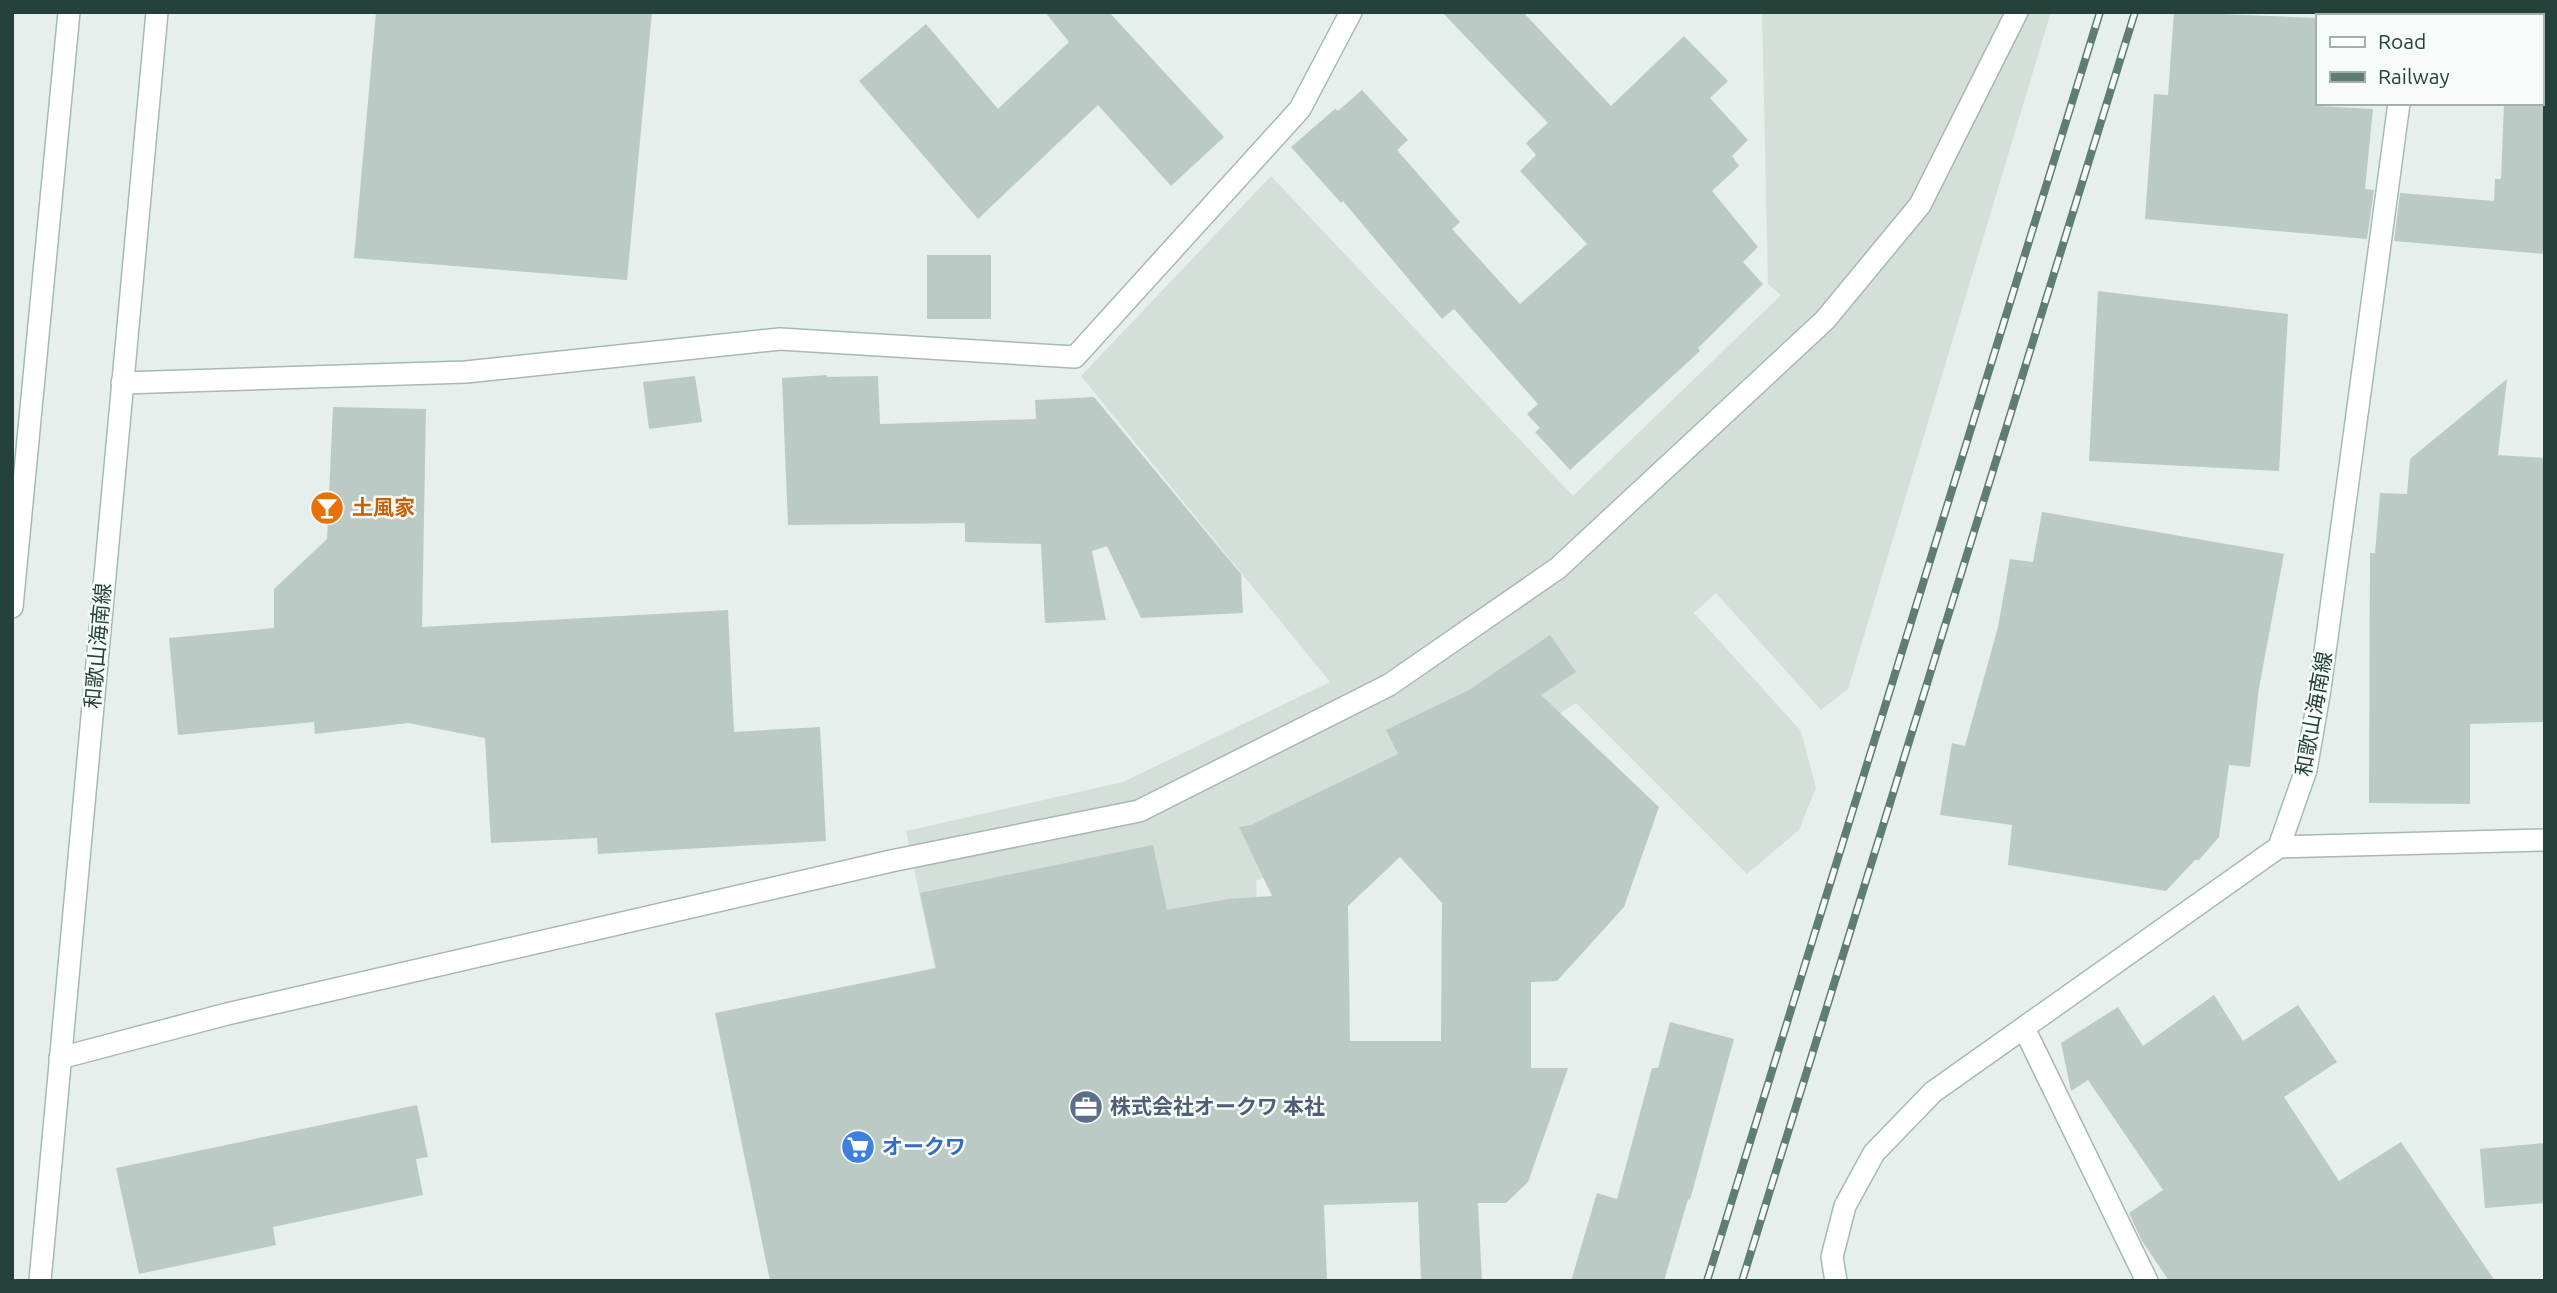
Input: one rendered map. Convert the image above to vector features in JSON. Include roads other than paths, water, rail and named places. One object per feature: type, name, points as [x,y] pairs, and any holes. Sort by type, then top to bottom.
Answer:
[{"type":"main road","points":[[12,607],[69,12]]},
{"type":"main road","name":"和歌山海南線","points":[[40,1281],[155,12]]},
{"type":"main road","points":[[122,383],[466,372],[780,340],[1075,357],[1300,110],[1351,12]]},
{"type":"main road","points":[[60,1058],[227,1014],[877,864],[1139,811],[1388,684],[1558,568],[1825,320],[1920,205],[2017,12]]},
{"type":"main road","name":"和歌山海南線","points":[[2279,847],[2306,770],[2320,689],[2399,105]]},
{"type":"main road","points":[[1836,1281],[1832,1257],[1845,1206],[1874,1153],[1933,1092],[2279,847],[2545,840]]},
{"type":"main road","points":[[2024,1028],[2147,1281]]},
{"type":"railway","points":[[1707,1281],[2100,12]]},
{"type":"railway","points":[[1742,1281],[2135,12]]},
{"type":"place","name":"土風家","points":[[327,508]]},
{"type":"place","name":"株式会社オークワ 本社","points":[[1086,1107]]},
{"type":"place","name":"オークワ","points":[[858,1147]]}]
